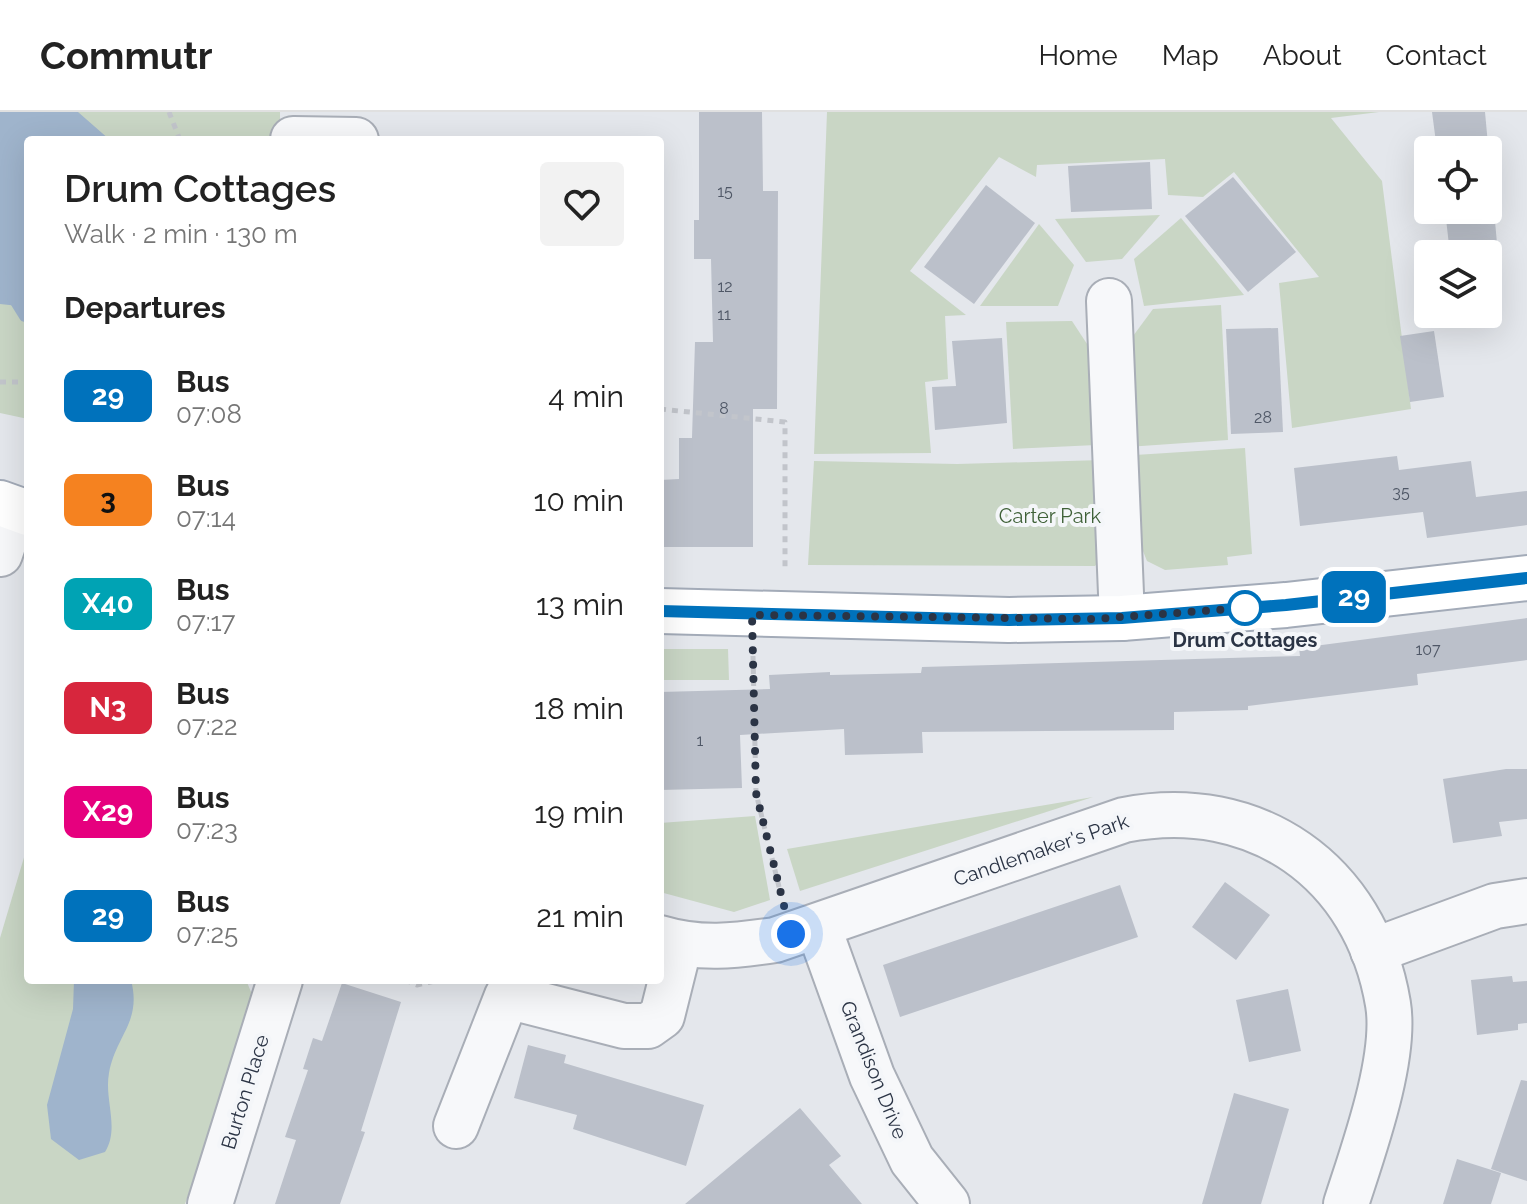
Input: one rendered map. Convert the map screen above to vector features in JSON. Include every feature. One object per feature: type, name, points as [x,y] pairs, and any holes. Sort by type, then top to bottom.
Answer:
[{"type":"main road","points":[[664,611],[769,616],[1122,618],[1286,605],[1527,578]]},
{"type":"street","points":[[293,136],[296,112]]},
{"type":"street","points":[[1109,301],[1122,618]]},
{"type":"street","points":[[0,554],[14,508]]},
{"type":"street","name":"Candlemaker's Park","points":[[670,941],[723,948],[804,930],[1120,805],[1162,812],[1213,815],[1269,834],[1304,855],[1339,888],[1373,951],[1389,1005],[1385,1067],[1346,1204]]},
{"type":"street","points":[[1373,951],[1495,906],[1527,901]]},
{"type":"street","name":"Grandison Drive","points":[[804,930],[912,1160],[947,1204]]},
{"type":"street","points":[[456,1126],[507,996],[624,1026],[648,1026],[662,1016],[670,941]]},
{"type":"street","name":"Burton Place","points":[[210,1204],[279,984]]},
{"type":"path","points":[[169,112],[178,136]]},
{"type":"path","points":[[0,382],[24,382]]},
{"type":"path","points":[[664,409],[785,422],[756,793],[804,930]]},
{"type":"green space","points":[[0,112],[280,112],[280,136],[24,136],[24,418],[0,413]]},
{"type":"green space","points":[[827,112],[1379,112],[1331,118],[1382,181],[1411,409],[1292,428],[1279,283],[1319,277],[1234,172],[1203,197],[1168,195],[1165,159],[1037,165],[1036,177],[999,157],[910,271],[966,315],[945,316],[948,379],[925,382],[931,453],[814,454]]},
{"type":"green space","points":[[1160,215],[1122,259],[1086,262],[1055,219]]},
{"type":"green space","points":[[1181,218],[1244,295],[1144,306],[1134,259]]},
{"type":"green space","points":[[1039,224],[1074,265],[1058,306],[980,306]]},
{"type":"green space","points":[[1221,305],[1228,440],[1127,447],[1122,351],[1153,309]]},
{"type":"green space","points":[[1072,321],[1091,350],[1096,445],[1013,449],[1006,322]]},
{"type":"green space","points":[[1245,448],[1252,554],[1227,557],[1228,565],[1165,570],[1147,561],[1143,551],[1135,455]]},
{"type":"green space","name":"Carter Park","points":[[1103,460],[1100,560],[1095,566],[808,565],[814,461],[957,464]]},
{"type":"green space","points":[[664,649],[728,649],[729,680],[664,680]]},
{"type":"green space","points":[[1093,797],[800,891],[787,849]]},
{"type":"green space","points":[[755,816],[770,900],[734,912],[664,893],[664,823]]},
{"type":"green space","points":[[24,857],[24,984],[248,984],[254,999],[185,1204],[0,1204],[0,938]]},
{"type":"water","points":[[0,112],[78,112],[105,136],[24,136],[24,307],[0,304]]},
{"type":"water","points":[[74,984],[132,984],[131,1018],[109,1073],[112,1124],[109,1143],[105,1152],[79,1160],[51,1139],[47,1105],[73,1009]]},
{"type":"building","points":[[699,112],[762,112],[763,191],[778,191],[777,409],[753,409],[753,547],[664,547],[664,480],[679,479],[679,438],[692,438],[695,342],[713,342],[711,259],[694,259],[694,220],[699,220]]},
{"type":"building","points":[[1432,112],[1485,112],[1487,136],[1435,136]]},
{"type":"building","points":[[1150,162],[1152,209],[1071,212],[1068,166]]},
{"type":"building","points":[[1233,177],[1296,252],[1248,292],[1185,216]]},
{"type":"building","points":[[986,185],[1035,223],[974,304],[924,267]]},
{"type":"building","points":[[1447,224],[1495,224],[1497,240],[1448,240]]},
{"type":"building","points":[[1278,328],[1283,432],[1231,434],[1226,329]]},
{"type":"building","points":[[1434,331],[1444,397],[1410,402],[1400,336]]},
{"type":"building","points":[[1002,338],[1007,423],[935,430],[932,387],[956,386],[952,341]]},
{"type":"building","points":[[1397,456],[1399,470],[1471,461],[1476,497],[1527,491],[1527,525],[1427,538],[1423,512],[1300,526],[1294,468]]},
{"type":"building","points":[[1527,618],[1527,660],[1417,674],[1418,685],[1248,706],[1248,710],[1174,712],[1174,730],[922,732],[923,753],[845,755],[844,729],[740,735],[742,788],[664,790],[664,692],[770,689],[769,675],[921,673],[922,667],[1300,656],[1299,648]]},
{"type":"building","points":[[1506,769],[1527,769],[1527,819],[1499,822],[1502,836],[1453,843],[1443,779]]},
{"type":"building","points":[[1225,882],[1270,915],[1236,960],[1192,927]]},
{"type":"building","points":[[1120,885],[1138,937],[900,1017],[883,965]]},
{"type":"building","points":[[1512,976],[1513,982],[1527,981],[1527,1023],[1518,1024],[1518,1030],[1477,1035],[1471,980]]},
{"type":"building","points":[[342,984],[401,1002],[361,1131],[365,1132],[340,1204],[275,1204],[296,1140],[285,1137],[308,1070],[303,1069],[313,1038],[322,1041]]},
{"type":"building","points":[[1288,989],[1301,1051],[1249,1062],[1236,1000]]},
{"type":"building","points":[[528,1045],[566,1055],[564,1063],[704,1105],[686,1166],[573,1129],[577,1115],[514,1098]]},
{"type":"building","points":[[1521,1080],[1527,1081],[1527,1181],[1491,1169]]},
{"type":"building","points":[[1234,1093],[1289,1109],[1261,1204],[1202,1204]]},
{"type":"building","points":[[800,1108],[841,1156],[829,1165],[862,1204],[685,1204]]},
{"type":"building","points":[[1457,1159],[1501,1173],[1491,1204],[1443,1204]]},
{"type":"waterway","points":[[0,276],[24,314]]},
{"type":"bus line","name":"29","points":[[664,611],[1009,620],[1122,618],[1286,605],[1527,578]]},
{"type":"place","name":"Drum Cottages","points":[[1245,608]]},
{"type":"route","points":[[791,934],[756,793],[752,615],[1094,619],[1258,607],[1245,608]]}]
